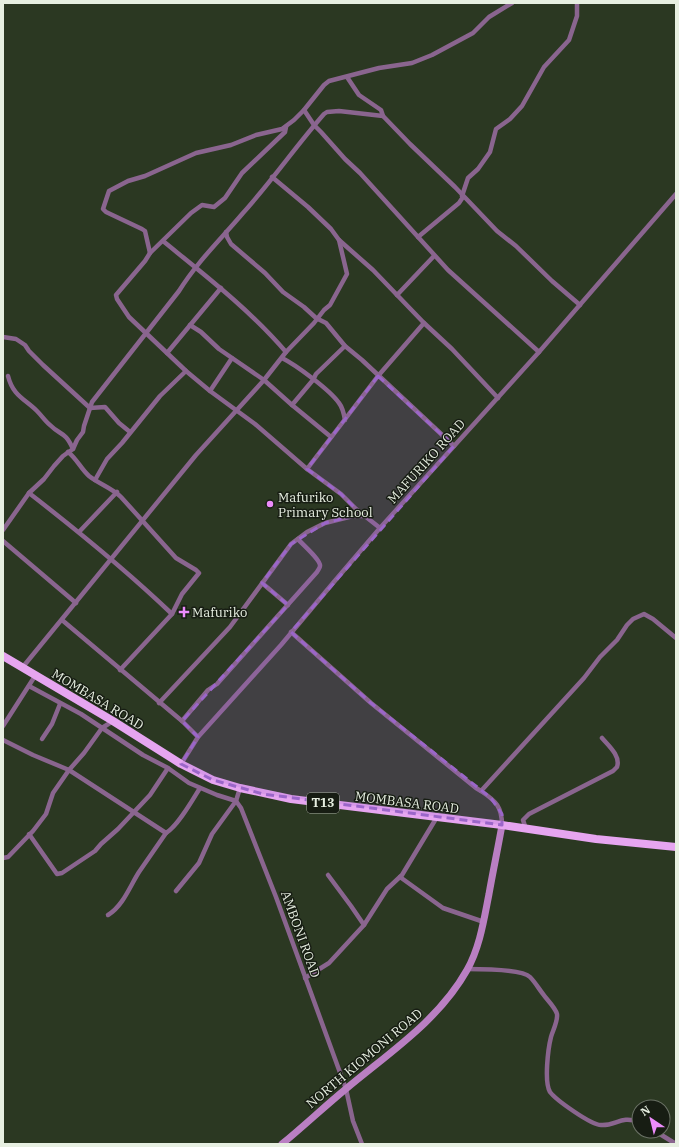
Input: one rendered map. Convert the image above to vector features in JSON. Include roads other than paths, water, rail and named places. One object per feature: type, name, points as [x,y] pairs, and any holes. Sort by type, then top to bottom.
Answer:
[{"type":"highway","name":"MOMBASA ROAD","points":[[5,659],[113,721],[181,764],[213,780],[240,788],[291,799],[502,825],[603,840],[676,847]]},
{"type":"main road","name":"NORTH KIOMONI ROAD","points":[[282,1144],[346,1089],[407,1040],[428,1021],[448,998],[467,969],[478,943],[484,922],[502,825]]},
{"type":"street","points":[[150,253],[145,231],[106,212],[103,209],[109,191],[128,181],[145,176],[196,153],[231,145],[256,135],[282,129],[304,110],[329,81],[378,68],[412,63],[432,55],[472,33],[489,17],[512,3]]},
{"type":"street","points":[[418,237],[459,203],[463,196],[468,178],[478,169],[490,152],[496,129],[510,119],[522,106],[544,67],[569,40],[577,16],[577,3]]},
{"type":"street","points":[[347,77],[359,95],[381,110],[384,116],[410,144],[497,231],[516,246],[552,281],[580,305]]},
{"type":"street","points":[[304,110],[314,125],[434,256],[462,284],[539,352]]},
{"type":"street","points":[[3,530],[29,493],[70,451],[83,432],[92,402],[145,332],[196,266],[244,213],[314,125],[327,112],[339,111],[384,116]]},
{"type":"street","points":[[286,126],[285,132],[242,173],[225,198],[214,207],[202,205],[190,213],[164,241],[150,253],[116,295],[117,300],[129,317],[210,391],[255,424],[307,469],[341,494],[380,528]]},
{"type":"street","points":[[272,177],[308,207],[331,229],[339,240],[398,295],[498,398]]},
{"type":"street","name":"MAFURIKO ROAD","points":[[181,764],[198,737],[281,646],[380,528],[539,352],[676,194]]},
{"type":"street","points":[[226,232],[231,244],[265,273],[284,292],[316,318],[326,323],[345,346],[454,446]]},
{"type":"street","points":[[22,668],[196,455],[264,380],[286,352],[314,323],[316,318],[331,304],[347,274],[339,240]]},
{"type":"street","points":[[164,241],[196,266],[247,311],[286,352]]},
{"type":"street","points":[[398,295],[434,256]]},
{"type":"street","points":[[167,353],[221,288]]},
{"type":"street","points":[[307,469],[378,376],[424,323]]},
{"type":"street","points":[[190,325],[201,332],[219,349],[264,380],[331,437]]},
{"type":"street","points":[[3,337],[16,339],[25,345],[43,366],[90,408],[105,407],[119,423],[130,432]]},
{"type":"street","points":[[292,405],[313,380],[316,374],[345,346]]},
{"type":"street","points":[[210,391],[232,358]]},
{"type":"street","points":[[282,358],[313,380],[339,402],[343,410],[345,420]]},
{"type":"street","points":[[95,480],[107,459],[160,396],[186,370]]},
{"type":"street","points":[[8,376],[12,388],[21,398],[49,425],[67,437],[70,451],[84,471],[95,480],[117,492],[176,558],[199,573],[182,594],[172,614],[120,670]]},
{"type":"street","points":[[79,532],[117,492]]},
{"type":"street","points":[[29,493],[79,532],[172,614]]},
{"type":"street","points":[[160,703],[230,627],[291,544],[306,532],[325,523],[353,516],[365,516]]},
{"type":"street","points":[[182,721],[208,690],[217,684],[317,572],[320,566],[319,561],[316,556],[305,548],[298,539]]},
{"type":"street","points":[[3,541],[76,603]]},
{"type":"street","points":[[262,583],[288,605]]},
{"type":"street","points":[[481,791],[584,678],[633,619],[644,614],[653,619],[676,638]]},
{"type":"street","points":[[62,620],[182,721],[198,737]]},
{"type":"street","points":[[292,632],[371,703],[497,804],[502,814],[502,825]]},
{"type":"street","points":[[3,726],[35,676]]},
{"type":"street","points":[[29,686],[81,714],[143,755],[168,768],[189,783],[236,801]]},
{"type":"street","points":[[42,740],[52,724],[60,704]]},
{"type":"street","points":[[3,858],[8,857],[33,831],[46,814],[53,793],[69,770],[84,753],[102,728],[113,721]]},
{"type":"street","points":[[526,829],[523,820],[529,814],[618,767],[618,760],[612,749],[602,738]]},
{"type":"street","points":[[3,740],[33,755],[69,770],[166,833]]},
{"type":"street","points":[[29,834],[49,861],[54,872],[60,874],[95,851],[118,829],[150,795],[168,768]]},
{"type":"street","points":[[108,915],[114,912],[166,833],[170,831],[180,818],[200,788]]},
{"type":"street","points":[[176,891],[199,863],[212,834],[236,801],[240,788]]},
{"type":"street","name":"AMBONI ROAD","points":[[236,801],[241,808],[276,897],[346,1089],[353,1121],[362,1144]]},
{"type":"street","points":[[305,978],[329,962],[364,925],[387,889],[400,877],[437,817]]},
{"type":"street","points":[[328,875],[364,925]]},
{"type":"street","points":[[400,877],[444,908],[484,922]]},
{"type":"street","points":[[467,969],[520,972],[530,976],[551,1005],[556,1009],[558,1016],[551,1037],[547,1062],[550,1091],[571,1109],[592,1122],[600,1125],[625,1119],[631,1120]]},
{"type":"place","name":"Mafuriko Primary School","points":[[270,504]]},
{"type":"place","name":"Mafuriko","points":[[184,612]]}]
